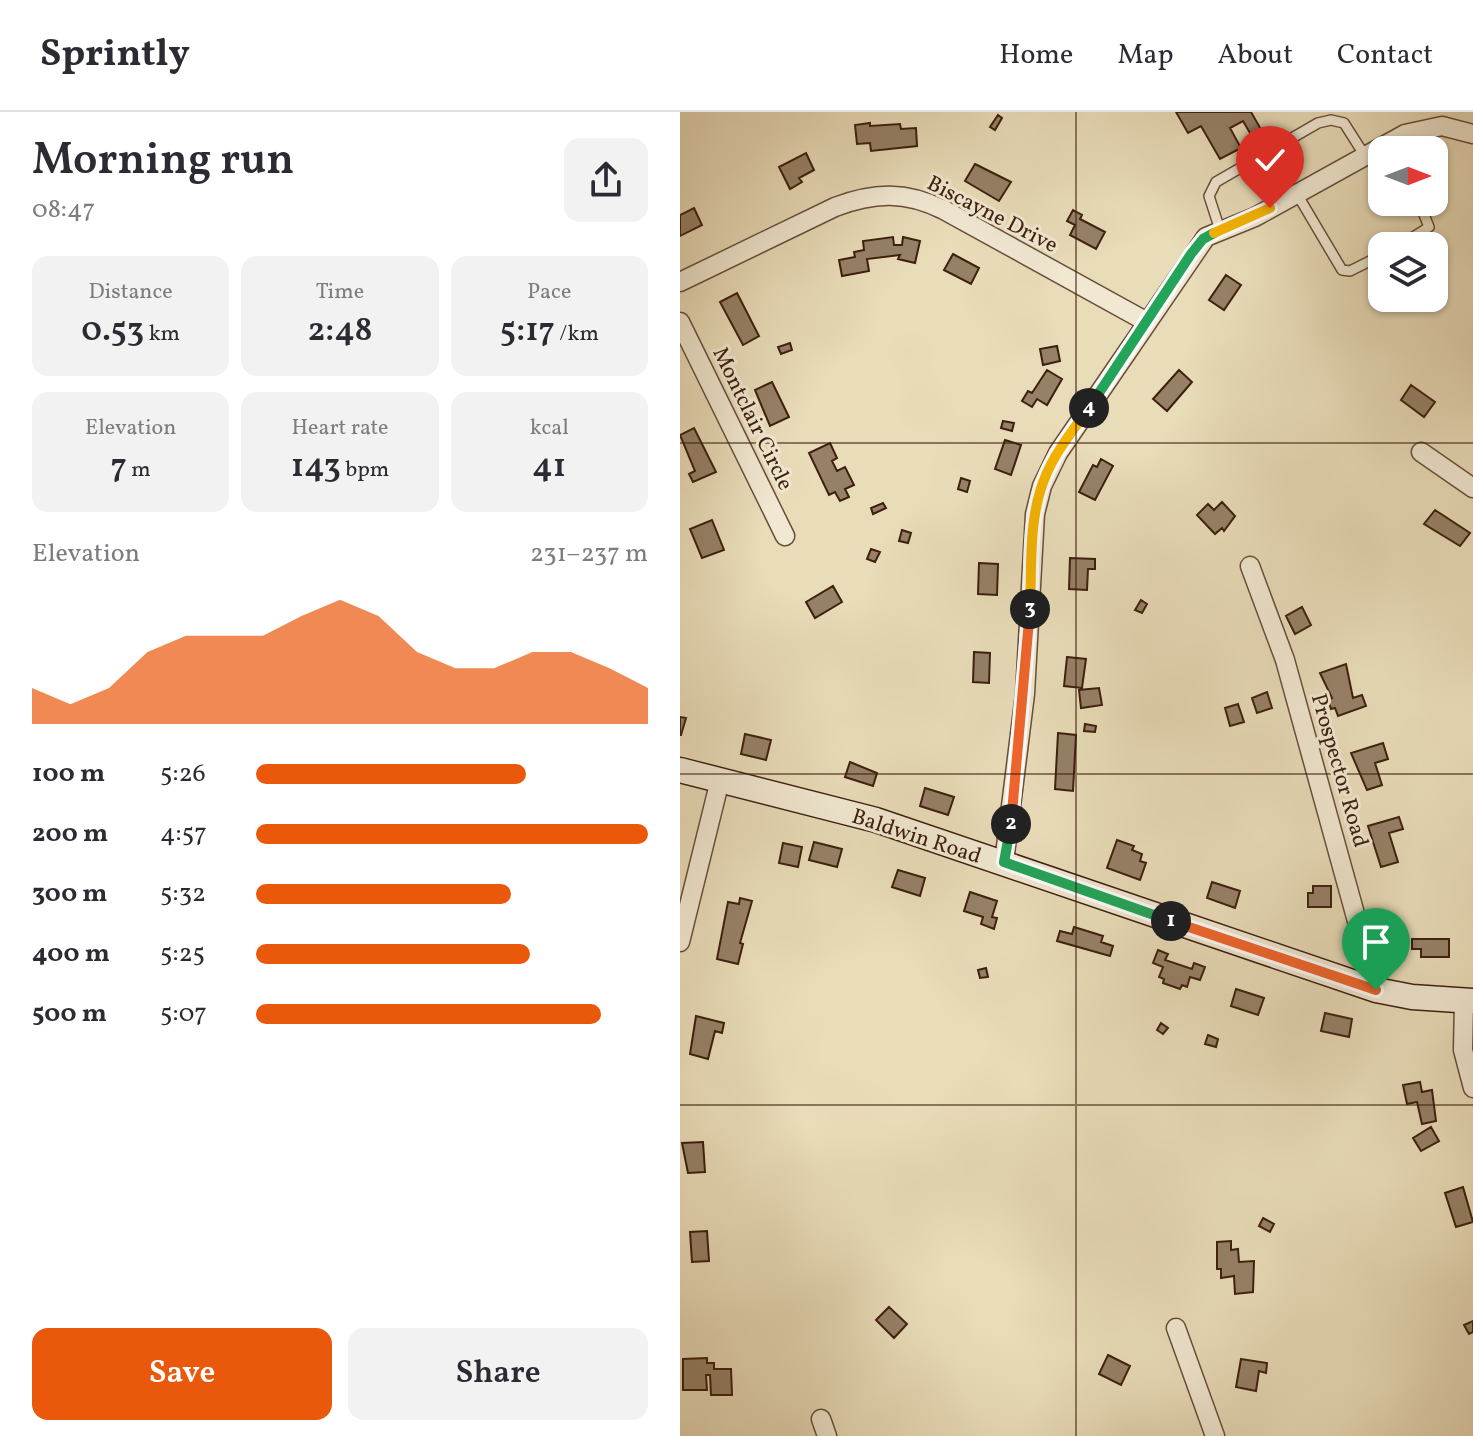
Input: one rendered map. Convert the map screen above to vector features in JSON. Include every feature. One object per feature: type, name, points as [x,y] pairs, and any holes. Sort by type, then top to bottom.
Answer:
[{"type":"street","points":[[1412,136],[1435,126],[1473,134]]},
{"type":"street","points":[[1004,862],[1024,705],[1037,500],[1058,453],[1200,242],[1220,230],[1255,217],[1368,155]]},
{"type":"street","name":"Biscayne Drive","points":[[680,282],[835,207],[860,197],[884,194],[927,201],[1147,322]]},
{"type":"street","name":"Montclair Circle","points":[[680,322],[785,536]]},
{"type":"street","points":[[1421,452],[1473,488]]},
{"type":"street","name":"Prospector Road","points":[[1250,566],[1285,660],[1376,990]]},
{"type":"street","name":"Baldwin Road","points":[[680,770],[876,820],[1376,990],[1469,1001]]},
{"type":"street","points":[[680,942],[720,780]]},
{"type":"street","points":[[1469,1001],[1463,1050],[1473,1088]]},
{"type":"street","points":[[1176,1328],[1215,1436]]},
{"type":"lane","points":[[1220,230],[1209,196],[1216,182],[1318,123],[1331,120],[1344,123],[1365,156]]},
{"type":"lane","points":[[1297,194],[1342,270],[1350,271],[1368,262]]},
{"type":"lane","points":[[1421,232],[1429,227],[1425,216]]},
{"type":"building","points":[[1176,112],[1251,112],[1267,140],[1257,145],[1243,121],[1230,128],[1241,148],[1220,159],[1201,126],[1188,133]]},
{"type":"building","points":[[998,115],[1002,118],[995,130],[990,127]]},
{"type":"building","points":[[870,123],[870,126],[900,124],[901,129],[916,128],[917,146],[871,151],[870,143],[857,144],[855,125]]},
{"type":"building","points":[[806,153],[814,170],[799,178],[802,182],[790,189],[779,167]]},
{"type":"building","points":[[975,164],[1011,182],[999,201],[965,181]]},
{"type":"building","points":[[694,208],[702,225],[680,236],[680,215]]},
{"type":"building","points":[[1073,210],[1082,215],[1080,219],[1105,232],[1096,249],[1070,235],[1075,225],[1067,221]]},
{"type":"building","points":[[893,237],[894,245],[902,245],[903,237],[920,241],[915,263],[898,259],[900,255],[867,259],[869,271],[842,276],[839,260],[855,257],[854,252],[864,250],[863,241]]},
{"type":"building","points":[[953,254],[979,268],[971,284],[944,270]]},
{"type":"building","points":[[1226,275],[1241,285],[1224,310],[1209,300]]},
{"type":"building","points":[[737,293],[759,336],[743,345],[720,302]]},
{"type":"building","points":[[790,343],[792,350],[781,354],[778,347]]},
{"type":"building","points":[[1057,346],[1060,361],[1043,365],[1040,349]]},
{"type":"building","points":[[1047,370],[1062,379],[1047,405],[1037,399],[1032,407],[1022,401],[1028,391],[1032,393]]},
{"type":"building","points":[[1179,370],[1192,382],[1167,411],[1153,399]]},
{"type":"building","points":[[772,382],[789,417],[770,426],[755,390]]},
{"type":"building","points":[[1411,385],[1435,402],[1424,417],[1401,400]]},
{"type":"building","points":[[1003,421],[1014,423],[1012,431],[1001,428]]},
{"type":"building","points":[[694,428],[716,472],[693,482],[689,474],[695,471],[680,435]]},
{"type":"building","points":[[1005,440],[1021,445],[1011,475],[995,469]]},
{"type":"building","points":[[830,443],[837,458],[832,461],[837,471],[845,467],[854,485],[845,489],[849,497],[840,501],[835,492],[829,495],[809,453]]},
{"type":"building","points":[[1101,459],[1113,466],[1095,500],[1079,492],[1093,465],[1097,467]]},
{"type":"building","points":[[961,478],[970,481],[967,492],[958,489]]},
{"type":"building","points":[[1222,502],[1235,516],[1224,531],[1222,528],[1215,534],[1197,515],[1208,504],[1214,510]]},
{"type":"building","points":[[883,503],[886,508],[873,514],[871,508]]},
{"type":"building","points":[[1435,510],[1470,533],[1460,546],[1424,524]]},
{"type":"building","points":[[712,520],[724,550],[702,558],[690,529]]},
{"type":"building","points":[[902,530],[911,533],[908,543],[899,541]]},
{"type":"building","points":[[871,549],[880,552],[875,562],[867,559]]},
{"type":"building","points":[[1070,558],[1095,559],[1095,569],[1088,569],[1087,590],[1069,589]]},
{"type":"building","points":[[979,563],[998,564],[997,595],[978,594]]},
{"type":"building","points":[[833,586],[842,602],[815,618],[806,602]]},
{"type":"building","points":[[1141,600],[1147,604],[1142,613],[1135,610]]},
{"type":"building","points":[[1302,607],[1311,625],[1295,634],[1286,616]]},
{"type":"building","points":[[974,652],[990,653],[989,683],[973,682]]},
{"type":"building","points":[[1067,657],[1086,659],[1082,688],[1064,686]]},
{"type":"building","points":[[1346,664],[1353,698],[1362,695],[1366,706],[1338,716],[1335,708],[1331,709],[1328,700],[1332,698],[1320,673]]},
{"type":"building","points":[[1099,688],[1102,705],[1081,708],[1079,690]]},
{"type":"building","points":[[1267,692],[1272,708],[1257,713],[1252,698]]},
{"type":"building","points":[[1238,704],[1244,722],[1230,726],[1225,708]]},
{"type":"building","points":[[680,717],[686,718],[681,735],[680,735]]},
{"type":"building","points":[[1085,724],[1096,726],[1095,732],[1084,731]]},
{"type":"building","points":[[1058,733],[1076,735],[1073,791],[1055,789]]},
{"type":"building","points":[[745,734],[771,740],[766,760],[741,754]]},
{"type":"building","points":[[1383,743],[1388,759],[1375,763],[1382,785],[1367,790],[1351,753]]},
{"type":"building","points":[[850,762],[877,773],[873,786],[845,777]]},
{"type":"building","points":[[925,788],[954,797],[948,815],[920,806]]},
{"type":"building","points":[[1399,817],[1403,829],[1389,833],[1398,862],[1381,867],[1368,826]]},
{"type":"building","points":[[1117,840],[1134,846],[1132,850],[1142,854],[1140,861],[1146,863],[1140,880],[1107,868]]},
{"type":"building","points":[[814,842],[842,849],[837,867],[809,860]]},
{"type":"building","points":[[783,843],[802,847],[798,867],[779,863]]},
{"type":"building","points":[[898,870],[925,878],[920,896],[892,887]]},
{"type":"building","points":[[1212,882],[1240,891],[1235,908],[1207,898]]},
{"type":"building","points":[[1313,886],[1331,886],[1331,907],[1308,907],[1308,893],[1313,893]]},
{"type":"building","points":[[970,892],[997,901],[992,917],[997,918],[994,929],[981,924],[983,917],[964,911]]},
{"type":"building","points":[[740,898],[752,901],[740,943],[743,944],[738,964],[717,959],[728,902],[739,904]]},
{"type":"building","points":[[1381,911],[1383,921],[1375,923],[1373,913]]},
{"type":"building","points":[[1074,927],[1103,936],[1101,942],[1113,946],[1110,956],[1057,941],[1060,931],[1072,934]]},
{"type":"building","points":[[1412,939],[1449,939],[1449,957],[1421,957],[1421,949],[1412,949]]},
{"type":"building","points":[[1158,950],[1168,954],[1165,960],[1192,969],[1194,963],[1205,967],[1200,980],[1190,977],[1187,987],[1182,985],[1180,989],[1163,983],[1164,979],[1159,977],[1163,967],[1153,963]]},
{"type":"building","points":[[986,968],[988,977],[980,978],[978,970]]},
{"type":"building","points":[[1236,989],[1264,998],[1258,1015],[1231,1006]]},
{"type":"building","points":[[1325,1013],[1352,1019],[1349,1037],[1321,1031]]},
{"type":"building","points":[[696,1016],[724,1023],[722,1033],[715,1031],[708,1059],[690,1054]]},
{"type":"building","points":[[1161,1023],[1168,1028],[1163,1034],[1157,1030]]},
{"type":"building","points":[[1208,1035],[1218,1039],[1216,1047],[1205,1044]]},
{"type":"building","points":[[1420,1082],[1422,1092],[1432,1090],[1436,1121],[1422,1124],[1417,1102],[1407,1104],[1403,1085]]},
{"type":"building","points":[[1431,1127],[1439,1141],[1421,1151],[1413,1138]]},
{"type":"building","points":[[703,1142],[705,1172],[688,1173],[682,1143]]},
{"type":"building","points":[[1463,1187],[1473,1222],[1456,1227],[1445,1193]]},
{"type":"building","points":[[1263,1218],[1274,1224],[1270,1232],[1259,1226]]},
{"type":"building","points":[[707,1231],[709,1261],[692,1262],[690,1232]]},
{"type":"building","points":[[1231,1241],[1231,1250],[1238,1249],[1239,1262],[1254,1261],[1253,1292],[1235,1294],[1234,1276],[1221,1278],[1221,1269],[1217,1269],[1217,1242]]},
{"type":"building","points":[[889,1307],[907,1324],[894,1338],[876,1320]]},
{"type":"building","points":[[1473,1321],[1473,1332],[1469,1334],[1464,1325]]},
{"type":"building","points":[[1108,1355],[1130,1366],[1121,1385],[1099,1374]]},
{"type":"building","points":[[707,1358],[707,1363],[714,1363],[714,1369],[731,1369],[732,1395],[711,1395],[710,1375],[706,1375],[707,1390],[683,1390],[683,1359]]},
{"type":"building","points":[[1241,1359],[1267,1363],[1266,1373],[1259,1371],[1256,1391],[1236,1387]]},
{"type":"route","points":[[1270,208],[1200,242],[1058,453],[1044,479],[1035,514],[1025,694],[1013,810],[1004,862],[1376,990]]}]
